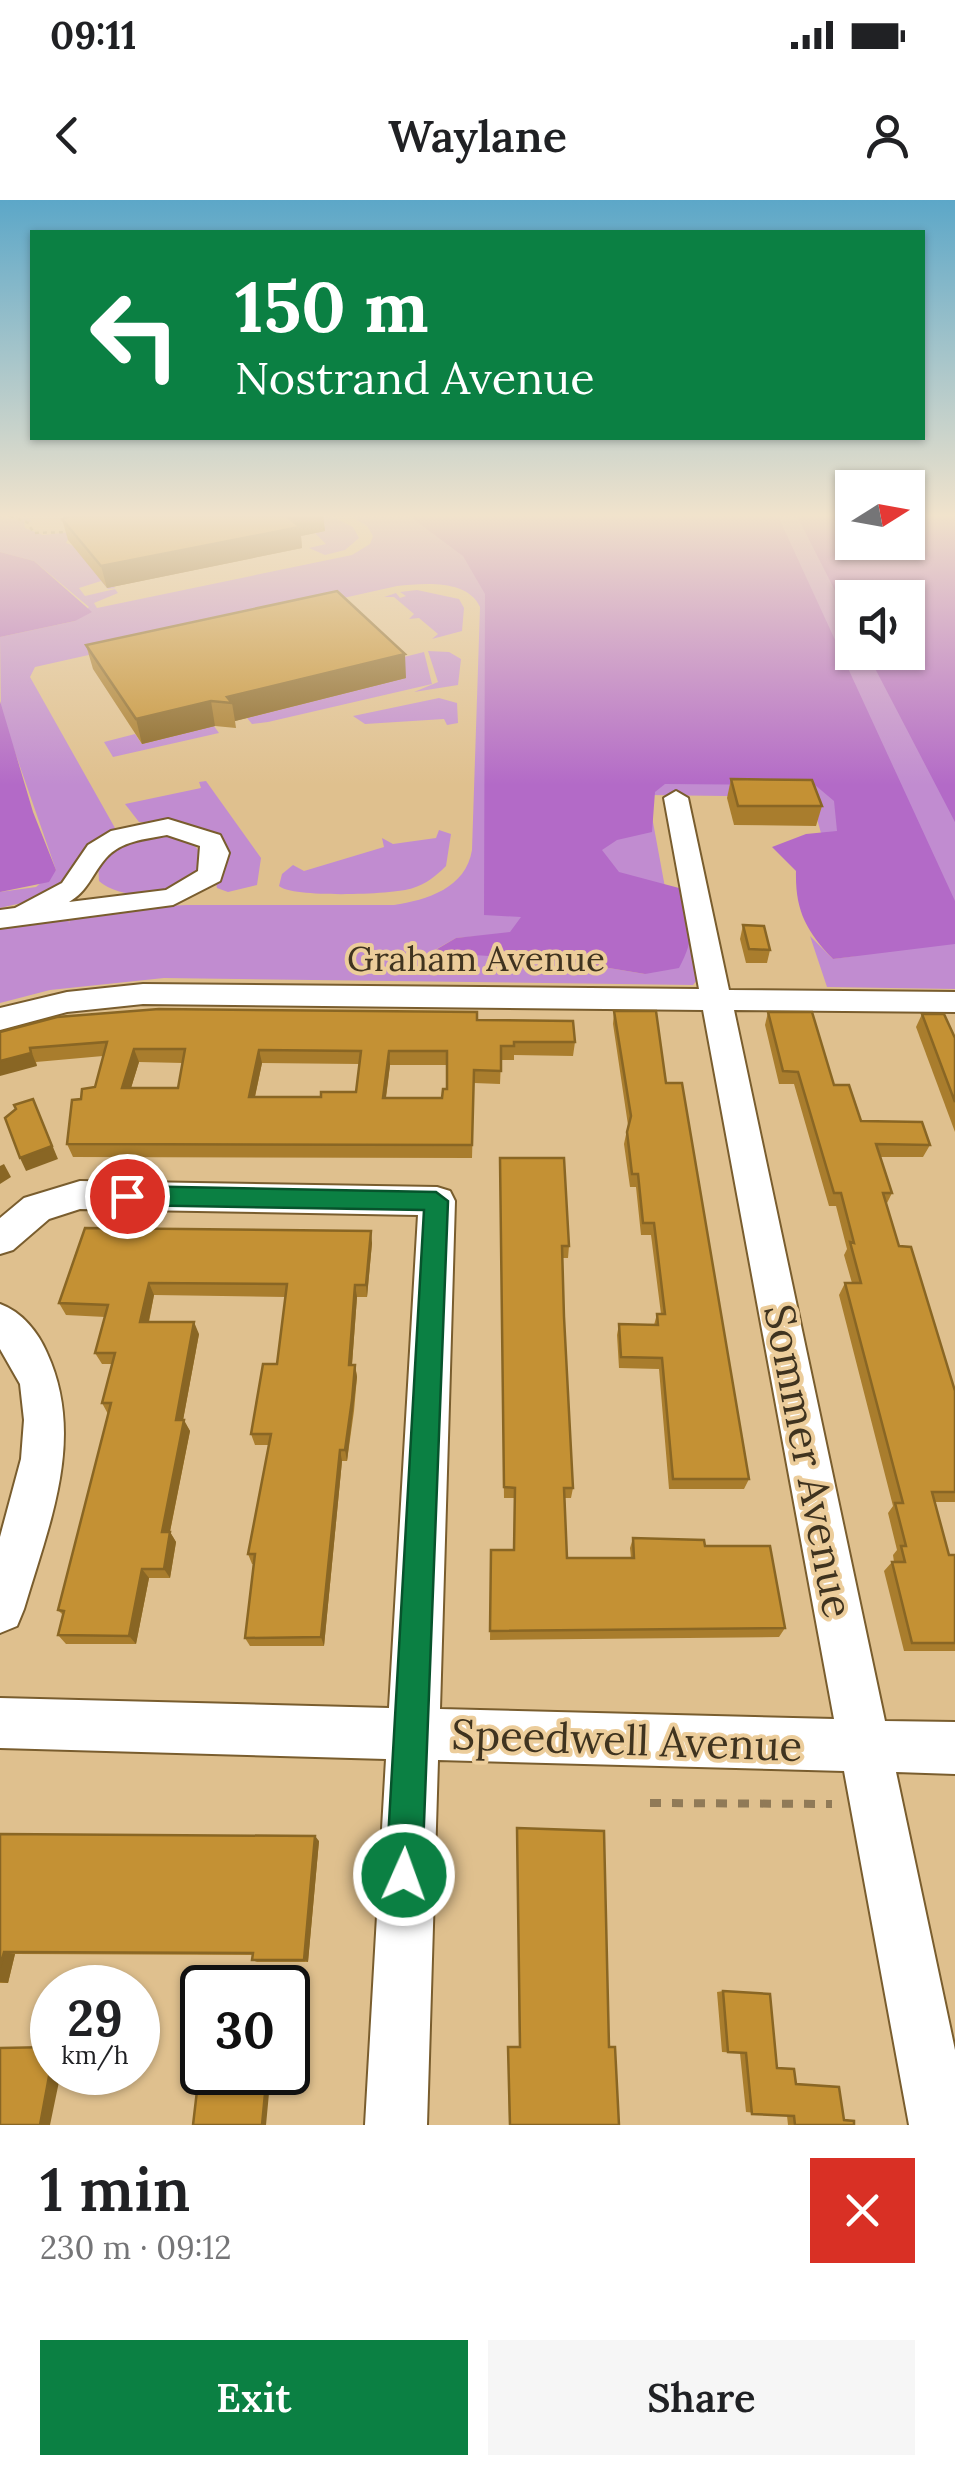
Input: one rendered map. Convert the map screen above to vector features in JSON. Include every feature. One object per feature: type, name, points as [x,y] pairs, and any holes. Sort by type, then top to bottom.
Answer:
[{"type":"street","name":"Sommer Avenue","points":[[676,798],[940,2125]]},
{"type":"street","points":[[184,829],[211,841],[216,853],[210,875],[173,897],[13,916],[72,889],[97,851],[132,831],[184,829]]},
{"type":"street","name":"Graham Avenue","points":[[0,1019],[67,1002],[143,994],[955,1002]]},
{"type":"street","points":[[0,1239],[37,1208],[80,1195],[436,1201],[396,2125]]},
{"type":"street","points":[[0,1321],[27,1350],[40,1376],[47,1406],[45,1442],[0,1609]]},
{"type":"street","name":"Speedwell Avenue","points":[[0,1723],[955,1748]]},
{"type":"path","points":[[650,1804],[832,1804]]},
{"type":"shaded area","points":[[0,606],[85,606],[92,612],[75,621],[0,637]]},
{"type":"shaded area","points":[[88,606],[308,606],[35,667],[30,677],[115,828],[84,853],[74,875],[43,898],[0,908],[0,892],[36,887],[56,870],[1,712],[0,637],[75,621]]},
{"type":"shaded area","points":[[404,606],[463,606],[462,631],[432,639],[438,634],[419,618],[409,619],[414,614]]},
{"type":"shaded area","points":[[479,606],[835,606],[835,670],[925,670],[925,606],[955,606],[955,989],[827,987],[810,936],[833,959],[855,956],[811,797],[648,795],[671,920],[456,938],[433,951],[573,962],[645,974],[693,941],[698,979],[693,985],[164,978],[50,990],[0,1003],[0,925],[68,911],[69,924],[71,911],[186,905],[394,905],[419,900],[453,883],[462,874],[472,850]]},
{"type":"shaded area","points":[[485,606],[819,606],[835,640],[835,670],[849,670],[955,901],[955,944],[833,959],[804,919],[796,871],[772,847],[806,834],[837,831],[834,801],[815,785],[665,784],[655,792],[652,832],[617,840],[602,850],[619,872],[679,888],[689,908],[691,928],[679,968],[645,974],[573,962],[432,952],[456,938],[510,932],[521,917],[484,915]]},
{"type":"shaded area","points":[[925,606],[955,606],[955,822],[876,670],[925,670]]},
{"type":"shaded area","points":[[428,651],[449,652],[461,659],[458,685],[414,692],[438,682]]},
{"type":"shaded area","points":[[424,652],[432,684],[268,722],[252,724],[247,718],[405,678],[388,661]]},
{"type":"shaded area","points":[[439,698],[457,703],[458,723],[447,725],[444,719],[365,724],[353,716]]},
{"type":"shaded area","points":[[0,701],[33,812],[56,870],[49,882],[0,892]]},
{"type":"shaded area","points":[[214,726],[219,733],[113,757],[104,742],[135,734],[142,744]]},
{"type":"shaded area","points":[[206,781],[261,858],[257,885],[228,892],[217,888],[205,831],[178,823],[139,822],[125,804],[201,788],[199,782]]},
{"type":"shaded area","points":[[439,830],[451,834],[446,866],[413,888],[343,894],[279,886],[282,874],[293,865],[304,871],[384,847],[382,838],[393,844],[436,838]]},
{"type":"shaded area","points":[[155,834],[182,838],[198,850],[202,856],[198,870],[188,881],[175,889],[142,895],[111,889],[99,881],[98,862],[120,843]]},
{"type":"building","points":[[268,606],[353,606],[405,654],[227,697],[232,703],[211,701],[136,719],[86,645]]},
{"type":"building","points":[[731,779],[812,780],[822,806],[738,806]]},
{"type":"building","points":[[743,925],[764,926],[770,950],[749,949]]},
{"type":"building","points":[[159,1009],[477,1012],[477,1020],[573,1021],[575,1042],[514,1042],[514,1046],[501,1046],[501,1071],[474,1070],[472,1145],[67,1144],[72,1100],[81,1099],[82,1089],[95,1087],[107,1042],[30,1048],[31,1053],[0,1061],[0,1032],[57,1017]],"holes":[[[134,1049],[185,1049],[178,1088],[122,1088]],[[259,1050],[361,1051],[356,1092],[321,1092],[321,1097],[249,1097]],[[389,1051],[447,1051],[447,1089],[443,1089],[442,1098],[383,1098]]]},
{"type":"building","points":[[614,1011],[656,1011],[666,1083],[682,1083],[749,1479],[673,1479],[662,1358],[621,1357],[619,1324],[658,1325],[657,1314],[665,1314],[654,1223],[643,1223],[638,1174],[632,1174],[627,1132],[631,1116]]},
{"type":"building","points":[[768,1012],[812,1012],[834,1085],[849,1085],[861,1121],[922,1122],[930,1145],[876,1144],[892,1193],[883,1193],[899,1246],[911,1247],[955,1391],[955,1492],[932,1492],[949,1555],[955,1555],[955,1643],[912,1643],[892,1562],[905,1562],[901,1546],[906,1546],[895,1503],[903,1503],[845,1283],[861,1283],[850,1242],[854,1243],[841,1193],[834,1193],[798,1072],[783,1071]]},
{"type":"building","points":[[922,1014],[944,1014],[955,1038],[955,1102]]},
{"type":"building","points":[[33,1099],[52,1146],[20,1158],[5,1118],[16,1109],[14,1105]]},
{"type":"building","points":[[500,1158],[564,1158],[569,1246],[562,1246],[573,1488],[564,1488],[567,1558],[634,1558],[633,1538],[704,1540],[705,1546],[770,1546],[785,1628],[490,1631],[491,1550],[514,1550],[515,1488],[504,1487]]},
{"type":"building","points":[[85,1228],[371,1231],[366,1285],[355,1285],[349,1365],[355,1365],[352,1400],[345,1450],[340,1450],[321,1637],[245,1638],[255,1554],[248,1554],[271,1434],[251,1434],[263,1364],[277,1364],[287,1284],[149,1283],[140,1322],[194,1322],[176,1420],[184,1420],[162,1532],[170,1532],[164,1569],[142,1569],[129,1636],[58,1635],[64,1611],[58,1610],[111,1403],[102,1403],[115,1353],[95,1353],[108,1305],[59,1303]]},
{"type":"building","points":[[517,1828],[604,1831],[609,2047],[615,2047],[619,2125],[510,2125],[508,2047],[520,2047]]},
{"type":"building","points":[[0,1834],[315,1836],[304,1960],[252,1960],[253,1953],[4,1952],[0,1967]]},
{"type":"building","points":[[723,1991],[770,1994],[777,2068],[794,2069],[796,2084],[839,2087],[844,2120],[854,2121],[854,2125],[795,2125],[794,2116],[752,2114],[746,2053],[728,2052]]},
{"type":"building","points":[[30,2047],[30,2095],[46,2095],[40,2125],[0,2125],[0,2048]]},
{"type":"building","points":[[196,2095],[265,2095],[262,2125],[193,2125]]},
{"type":"route","points":[[127,1196],[436,1201],[404,1875]]}]
